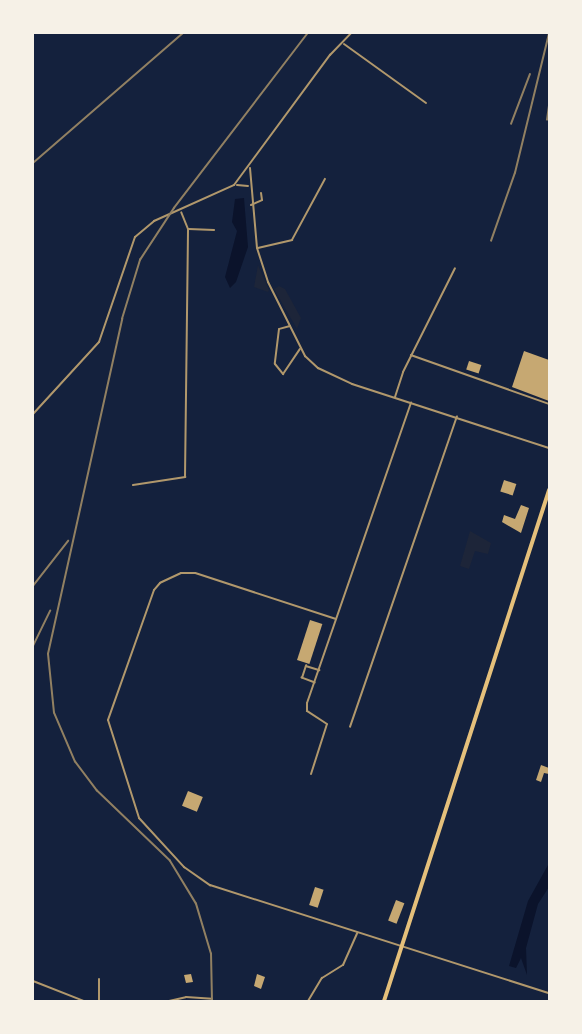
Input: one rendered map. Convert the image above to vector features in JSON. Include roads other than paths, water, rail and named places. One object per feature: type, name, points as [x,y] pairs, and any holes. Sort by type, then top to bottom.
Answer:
[{"type":"main road","points":[[384,1001],[549,490]]},
{"type":"street","points":[[33,414],[99,342],[135,237],[154,221],[181,212],[234,185],[330,55],[344,44],[351,33]]},
{"type":"street","points":[[344,44],[426,103]]},
{"type":"street","points":[[253,161],[249,186],[257,248],[301,348],[318,368],[334,377],[549,448]]},
{"type":"street","points":[[234,185],[249,186]]},
{"type":"street","points":[[251,205],[262,200],[261,193]]},
{"type":"street","points":[[133,485],[185,477],[188,229],[181,212]]},
{"type":"street","points":[[395,397],[411,355],[454,268]]},
{"type":"street","points":[[290,326],[279,329],[275,364],[283,374],[301,348]]},
{"type":"street","points":[[311,774],[327,726],[325,721],[307,711],[336,619],[411,403]]},
{"type":"street","points":[[336,619],[195,573],[170,576],[154,590],[108,726],[140,818],[189,872],[225,890],[549,993]]},
{"type":"street","points":[[308,1001],[322,978],[343,965],[357,933]]},
{"type":"street","points":[[99,979],[99,1001]]},
{"type":"street","points":[[33,981],[84,1001]]},
{"type":"street","points":[[169,1001],[212,999]]},
{"type":"lane","points":[[257,248],[292,240],[326,179]]},
{"type":"lane","points":[[188,229],[214,230]]},
{"type":"lane","points":[[411,355],[549,404]]},
{"type":"lane","points":[[350,727],[457,417]]},
{"type":"lane","points":[[315,683],[302,678],[306,666],[319,670]]},
{"type":"railway","points":[[33,163],[183,33]]},
{"type":"railway","points":[[212,1001],[211,954],[196,904],[170,861],[97,791],[75,762],[54,713],[48,654],[122,319],[140,260],[174,208],[308,33]]},
{"type":"railway","points":[[491,241],[515,173],[549,33]]},
{"type":"railway","points":[[511,124],[530,74]]},
{"type":"railway","points":[[547,120],[549,106]]},
{"type":"railway","points":[[33,586],[68,541]]},
{"type":"railway","points":[[33,646],[50,611]]}]
